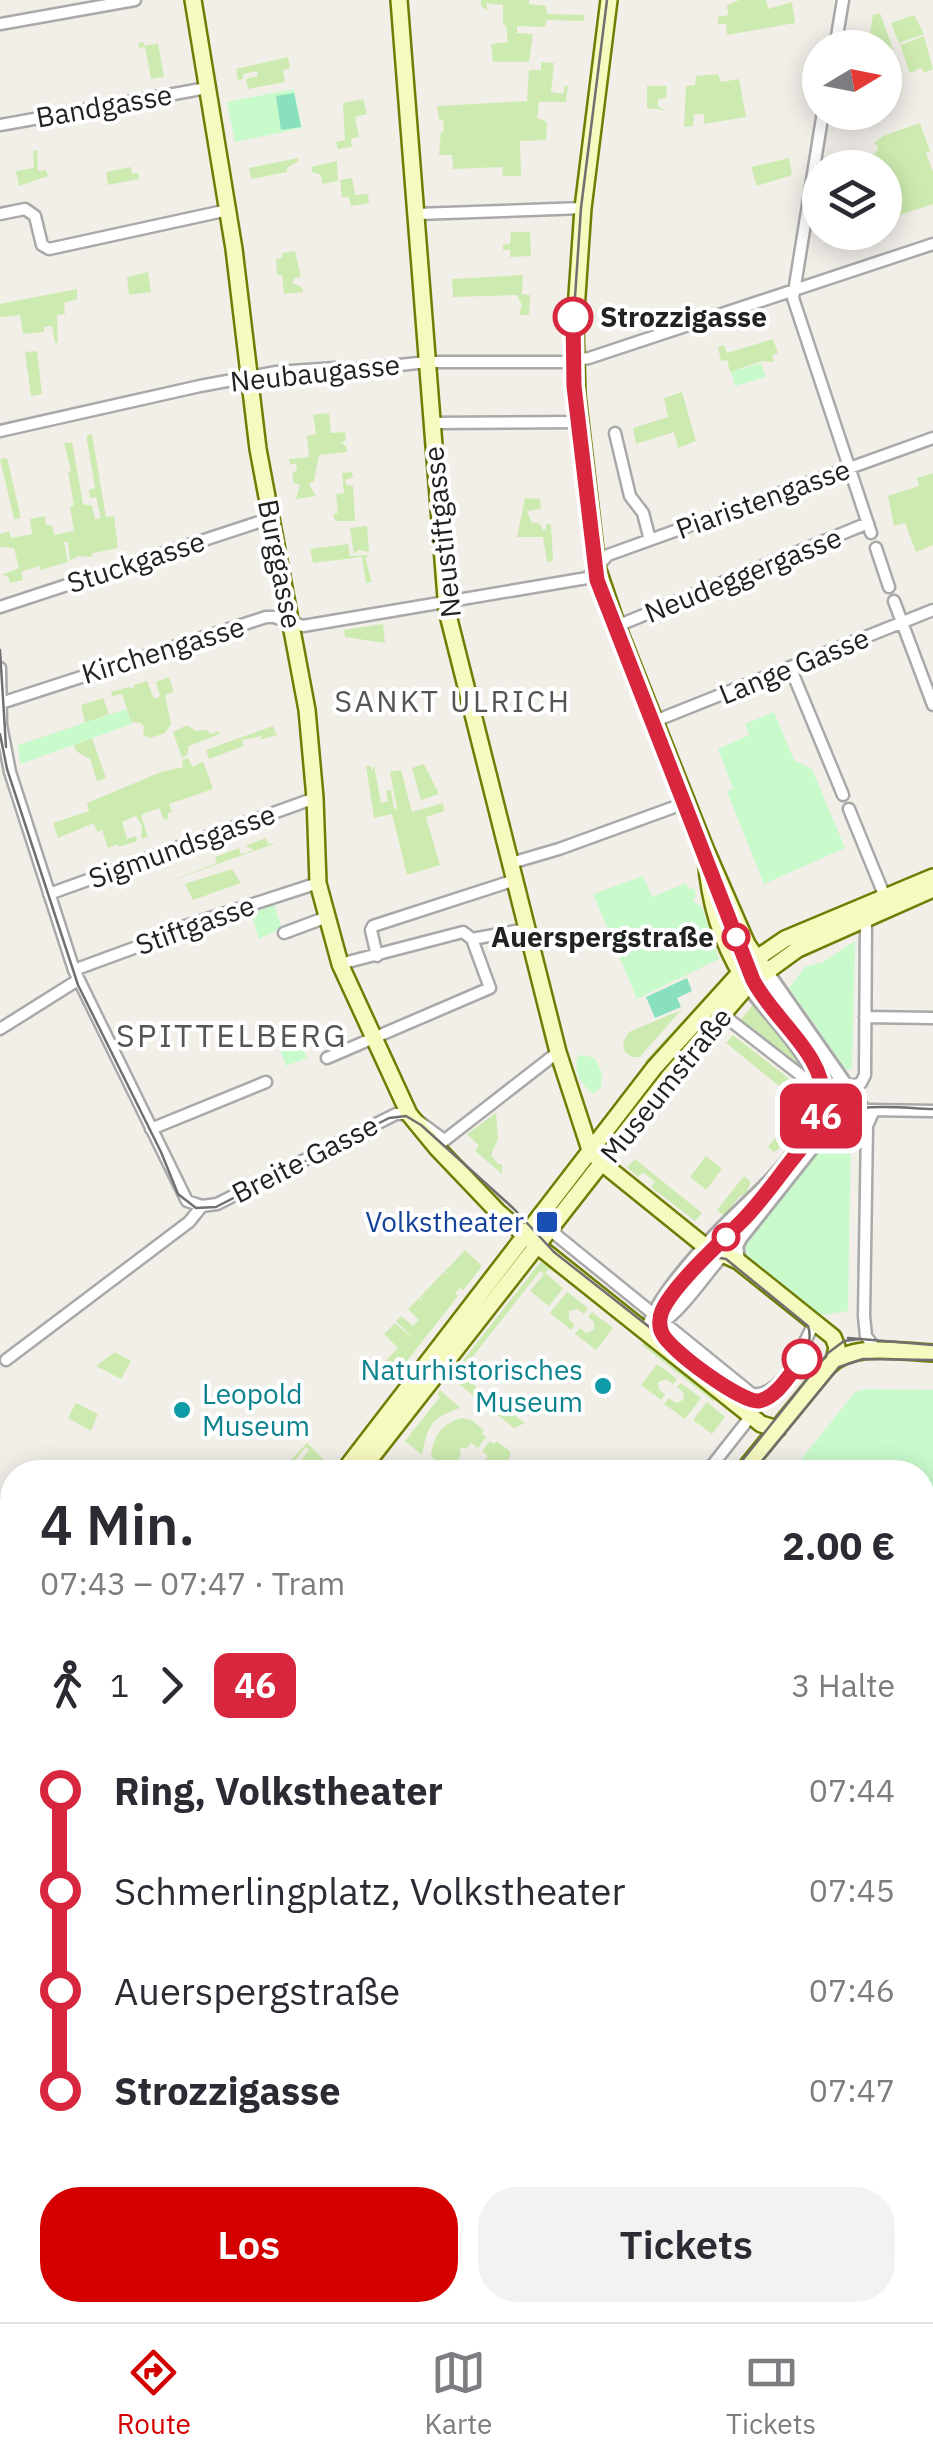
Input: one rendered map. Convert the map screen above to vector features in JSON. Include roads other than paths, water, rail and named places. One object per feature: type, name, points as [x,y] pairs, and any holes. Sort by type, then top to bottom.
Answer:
[{"type":"main road","name":"Burggasse","points":[[193,0],[228,210],[271,518],[307,710],[316,798],[318,883],[340,964],[408,1114],[532,1241],[750,1416],[761,1424],[778,1428]]},
{"type":"main road","name":"Neustiftgasse","points":[[398,0],[446,602],[558,1052],[590,1150],[602,1163],[714,1250],[738,1261],[814,1324]]},
{"type":"main road","points":[[609,0],[583,208],[575,360],[596,567],[705,848],[760,964]]},
{"type":"main road","points":[[705,848],[710,898],[744,979],[785,939],[933,877]]},
{"type":"main road","points":[[760,964],[933,888]]},
{"type":"main road","name":"Museumstraße","points":[[532,1241],[550,1230],[722,1014],[744,979]]},
{"type":"main road","name":"Museumstraße","points":[[532,1241],[590,1150],[654,1068],[744,979]]},
{"type":"main road","name":"Museumstraße","points":[[584,1186],[590,1150]]},
{"type":"main road","points":[[353,1460],[532,1241]]},
{"type":"main road","points":[[369,1460],[532,1241]]},
{"type":"main road","points":[[752,1460],[834,1360],[835,1340],[814,1324]]},
{"type":"main road","points":[[834,1360],[853,1352],[933,1353]]},
{"type":"street","points":[[0,24],[134,0]]},
{"type":"street","points":[[837,30],[843,0]]},
{"type":"street","name":"Bandgasse","points":[[0,125],[208,88]]},
{"type":"street","points":[[821,130],[792,298],[851,467]]},
{"type":"street","points":[[417,214],[583,208]]},
{"type":"street","points":[[0,211],[25,209],[35,216],[42,245],[49,249],[228,210]]},
{"type":"street","points":[[575,360],[933,244]]},
{"type":"street","name":"Neubaugasse","points":[[0,431],[250,377],[427,362],[575,360]]},
{"type":"street","points":[[431,423],[580,422]]},
{"type":"street","points":[[615,433],[630,496],[642,513],[650,540]]},
{"type":"street","name":"Piaristengasse","points":[[446,602],[587,578],[608,554],[933,438]]},
{"type":"street","name":"Neudeggergasse","points":[[616,626],[870,528],[851,467]]},
{"type":"street","name":"Stuckgasse","points":[[0,607],[271,518]]},
{"type":"street","points":[[876,548],[889,587]]},
{"type":"street","points":[[894,601],[933,704]]},
{"type":"street","name":"Kirchengasse","points":[[1,704],[266,617],[303,626],[446,602]]},
{"type":"street","name":"Lange Gasse","points":[[654,721],[933,610]]},
{"type":"street","points":[[790,667],[843,794]]},
{"type":"street","points":[[0,668],[1,725],[10,772],[76,975],[180,1193],[194,1205],[202,1206]]},
{"type":"street","name":"Sigmundsgasse","points":[[49,894],[316,798]]},
{"type":"street","points":[[510,863],[688,802]]},
{"type":"street","points":[[849,809],[884,897]]},
{"type":"street","points":[[377,956],[372,926],[515,880]]},
{"type":"street","name":"Stiftgasse","points":[[0,1028],[76,975],[167,932],[318,883]]},
{"type":"street","points":[[647,1331],[664,1324],[714,1250],[800,1143],[828,1095],[861,1083],[865,1075],[866,916]]},
{"type":"street","points":[[284,933],[327,918]]},
{"type":"street","points":[[472,938],[527,929]]},
{"type":"street","points":[[327,1058],[490,988],[472,938],[463,932],[340,964]]},
{"type":"street","points":[[760,964],[863,1111],[867,1126],[864,1316],[866,1336],[877,1352]]},
{"type":"street","points":[[744,979],[811,1068],[819,1121],[828,1127]]},
{"type":"street","points":[[722,1014],[816,1087]]},
{"type":"street","points":[[865,1017],[933,1018]]},
{"type":"street","points":[[440,1144],[558,1052]]},
{"type":"street","points":[[151,1129],[266,1082]]},
{"type":"street","points":[[863,1111],[867,1126]]},
{"type":"street","points":[[738,1261],[736,1246],[740,1238],[828,1127],[863,1111],[933,1111]]},
{"type":"street","name":"Breite Gasse","points":[[202,1206],[217,1204],[392,1115],[408,1114]]},
{"type":"street","points":[[6,1360],[189,1222],[202,1206]]},
{"type":"street","points":[[550,1230],[747,1392],[767,1393],[802,1351],[814,1324]]},
{"type":"street","points":[[647,1331],[652,1314],[714,1250],[740,1238]]},
{"type":"street","points":[[716,1460],[750,1416]]},
{"type":"tram line","points":[[607,0],[581,208],[572,342],[595,569],[747,968],[764,999],[810,1058],[823,1090],[823,1107],[812,1134],[792,1163],[706,1255],[665,1309],[661,1330],[671,1344]]},
{"type":"tram line","name":"46","points":[[573,317],[574,386],[597,580],[753,980],[813,1063],[823,1093],[815,1130],[748,1215],[700,1263],[665,1306],[660,1330],[671,1344],[737,1396],[748,1400],[771,1395],[802,1359]]},
{"type":"tram line","points":[[0,650],[6,747]]},
{"type":"tram line","points":[[0,734],[7,769],[78,985],[178,1194],[196,1208],[216,1207],[389,1118],[406,1116],[513,1208],[554,1252],[728,1389],[748,1400],[767,1398],[804,1356],[810,1336],[808,1326],[726,1259],[715,1257],[699,1265]]},
{"type":"tram line","points":[[815,1131],[840,1113],[855,1109],[933,1109]]},
{"type":"tram line","points":[[848,1338],[933,1345]]},
{"type":"tram line","points":[[743,1460],[828,1353],[844,1341],[859,1339]]},
{"type":"tram line","points":[[763,1460],[839,1367],[863,1359],[933,1360]]},
{"type":"place","name":"Strozzigasse","points":[[573,317]]},
{"type":"place","name":"Auerspergstraße","points":[[736,937]]},
{"type":"place","name":"Volkstheater","points":[[547,1222]]},
{"type":"place","name":"Naturhistorisches Museum","points":[[603,1386]]},
{"type":"place","name":"Leopold Museum","points":[[182,1410]]},
{"type":"district","name":"SANKT ULRICH","points":[[453,702]]},
{"type":"district","name":"SPITTELBERG","points":[[232,1036]]}]
